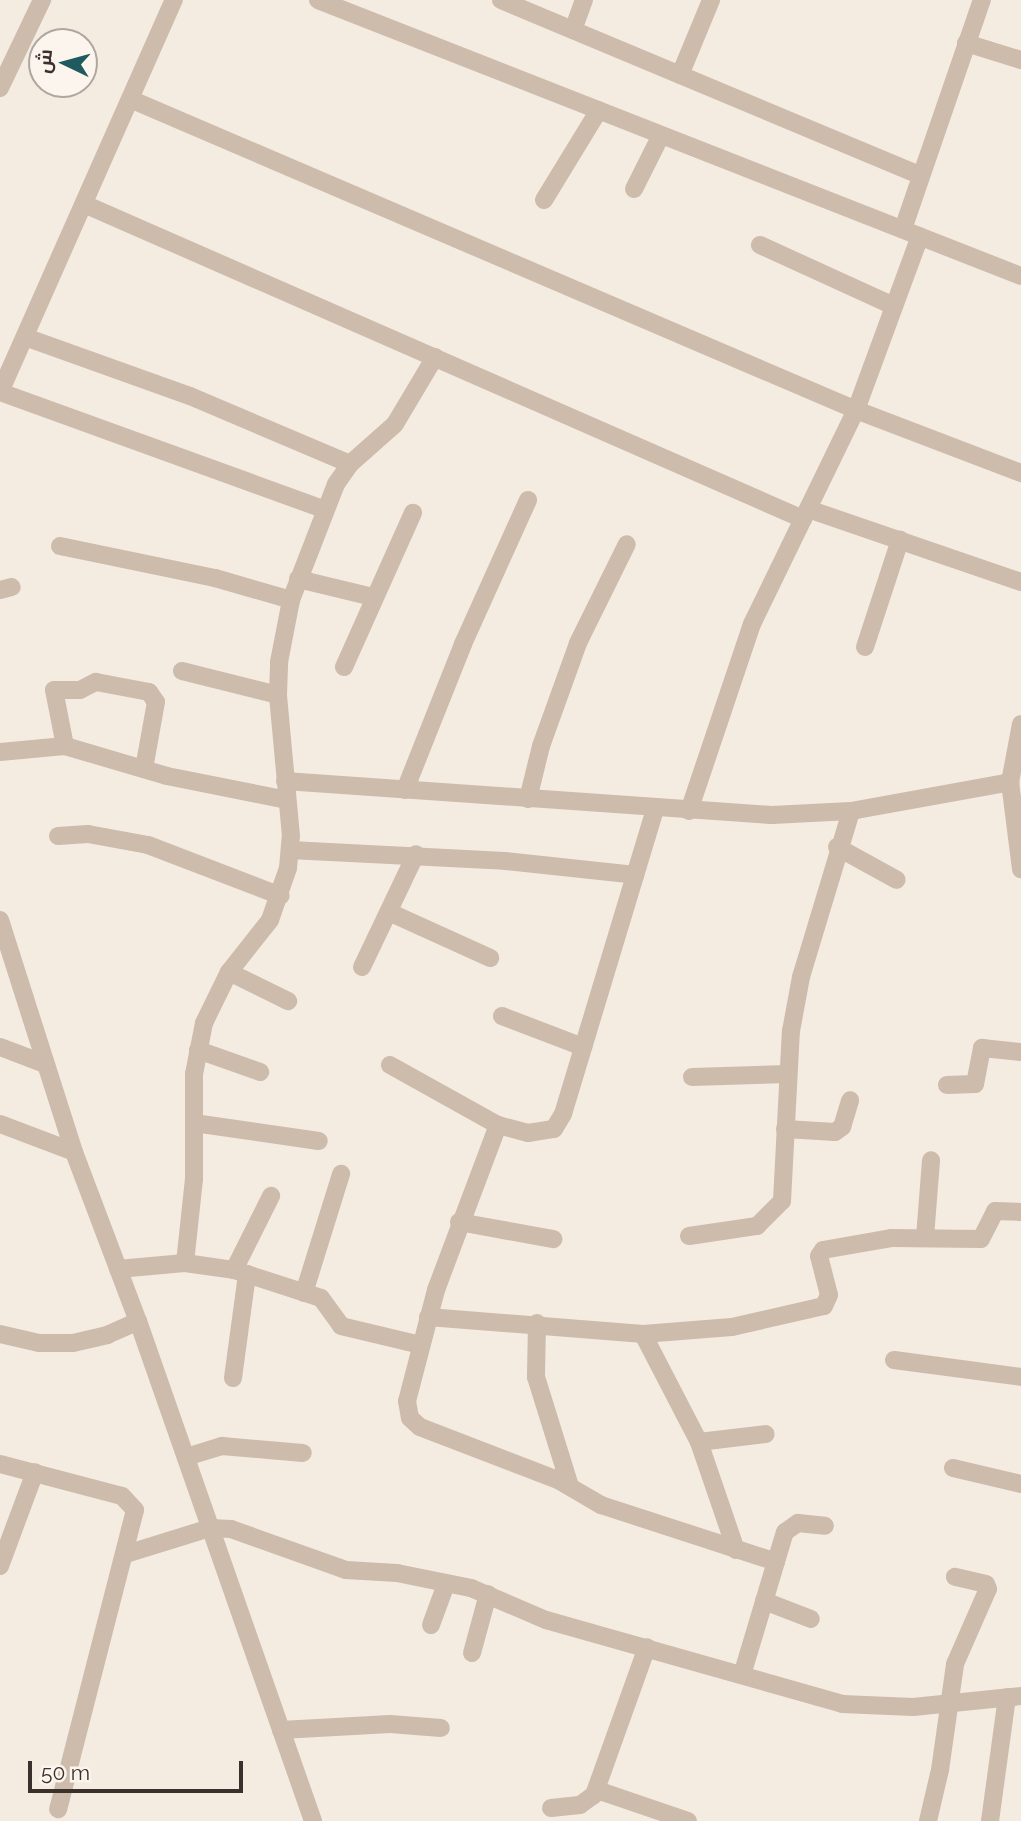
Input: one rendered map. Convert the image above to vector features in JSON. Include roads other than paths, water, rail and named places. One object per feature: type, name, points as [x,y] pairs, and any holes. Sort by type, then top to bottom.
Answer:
[{"type":"street","points":[[0,88],[42,0]]},
{"type":"street","points":[[174,0],[0,392],[324,509]]},
{"type":"street","points":[[318,0],[1021,276]]},
{"type":"street","points":[[501,0],[921,176]]},
{"type":"street","points":[[573,30],[584,0]]},
{"type":"street","points":[[680,75],[710,0]]},
{"type":"street","points":[[903,229],[982,0]]},
{"type":"street","points":[[966,43],[1021,60]]},
{"type":"street","points":[[130,99],[856,410],[1021,473]]},
{"type":"street","points":[[544,200],[598,110]]},
{"type":"street","points":[[634,190],[661,135]]},
{"type":"street","points":[[84,204],[435,357],[806,514],[900,541],[1021,582]]},
{"type":"street","points":[[689,811],[752,624],[856,410],[920,236]]},
{"type":"street","points":[[760,245],[894,306]]},
{"type":"street","points":[[25,337],[190,396],[350,464]]},
{"type":"street","points":[[185,1264],[194,1179],[198,1051],[204,1023],[229,972],[270,920],[281,896],[290,850],[278,695],[279,662],[291,600],[324,509],[350,464],[395,424],[435,357]]},
{"type":"street","points":[[405,790],[463,644],[528,500]]},
{"type":"street","points":[[344,667],[373,597],[413,513]]},
{"type":"street","points":[[864,647],[900,541]]},
{"type":"street","points":[[528,799],[568,668],[627,544]]},
{"type":"street","points":[[60,546],[215,578],[291,600]]},
{"type":"street","points":[[298,579],[373,597]]},
{"type":"street","points":[[182,671],[278,695]]},
{"type":"street","points":[[65,746],[54,690],[80,691],[96,682],[149,692],[156,702],[144,769]]},
{"type":"street","points":[[1021,724],[1010,782],[1021,869]]},
{"type":"street","points":[[0,752],[65,746],[144,769],[287,800]]},
{"type":"street","points":[[285,781],[655,809],[772,815],[851,811],[1010,782]]},
{"type":"street","points":[[390,1065],[498,1125],[528,1133],[554,1129],[563,1114],[655,809]]},
{"type":"street","points":[[689,1236],[757,1227],[775,1211],[785,1189],[788,1074],[801,976],[837,847],[851,811]]},
{"type":"street","points":[[58,836],[108,836],[148,845],[281,896]]},
{"type":"street","points":[[837,847],[897,880]]},
{"type":"street","points":[[290,850],[416,854],[635,875]]},
{"type":"street","points":[[362,967],[391,913],[416,854]]},
{"type":"street","points":[[391,913],[490,958]]},
{"type":"street","points":[[0,920],[74,1152],[138,1321],[313,1821]]},
{"type":"street","points":[[229,972],[288,1001]]},
{"type":"street","points":[[502,1016],[583,1047]]},
{"type":"street","points":[[0,1046],[45,1064]]},
{"type":"street","points":[[947,1085],[975,1084],[982,1048],[1021,1052]]},
{"type":"street","points":[[198,1051],[260,1072]]},
{"type":"street","points":[[692,1077],[788,1074]]},
{"type":"street","points":[[785,1129],[835,1132],[842,1127],[850,1100]]},
{"type":"street","points":[[194,1123],[319,1141]]},
{"type":"street","points":[[0,1124],[74,1152]]},
{"type":"street","points":[[498,1125],[458,1222],[428,1317],[406,1410],[414,1424],[570,1486],[609,1508],[776,1562]]},
{"type":"street","points":[[925,1237],[931,1160]]},
{"type":"street","points":[[304,1293],[341,1174]]},
{"type":"street","points":[[233,1378],[241,1272],[271,1196]]},
{"type":"street","points":[[428,1317],[537,1323],[643,1334],[732,1327],[824,1306],[829,1295],[820,1251],[925,1237],[981,1238],[995,1211],[1021,1212]]},
{"type":"street","points":[[458,1222],[553,1239]]},
{"type":"street","points":[[118,1269],[185,1264],[241,1272],[321,1298],[331,1318],[341,1326],[421,1345]]},
{"type":"street","points":[[0,1334],[39,1343],[73,1343],[107,1335],[138,1321]]},
{"type":"street","points":[[537,1323],[536,1377],[570,1486]]},
{"type":"street","points":[[643,1334],[699,1442],[736,1550]]},
{"type":"street","points":[[894,1360],[1021,1377]]},
{"type":"street","points":[[699,1442],[766,1434]]},
{"type":"street","points":[[186,1457],[222,1446],[303,1453]]},
{"type":"street","points":[[0,1464],[128,1499],[135,1517],[58,1809]]},
{"type":"street","points":[[953,1468],[1021,1484]]},
{"type":"street","points":[[0,1566],[35,1472]]},
{"type":"street","points":[[742,1675],[785,1532],[792,1524],[825,1527]]},
{"type":"street","points":[[126,1554],[211,1528],[254,1534],[346,1570],[397,1573],[488,1594],[546,1620],[842,1704],[913,1707],[1014,1697],[990,1821]]},
{"type":"street","points":[[928,1821],[940,1770],[948,1702],[960,1651],[988,1589],[986,1584],[955,1577]]},
{"type":"street","points":[[431,1625],[446,1584]]},
{"type":"street","points":[[472,1653],[488,1594]]},
{"type":"street","points":[[764,1601],[811,1619]]},
{"type":"street","points":[[551,1808],[586,1803],[597,1790],[647,1647]]},
{"type":"street","points":[[281,1730],[390,1724],[441,1728]]},
{"type":"street","points":[[597,1790],[688,1821]]}]
